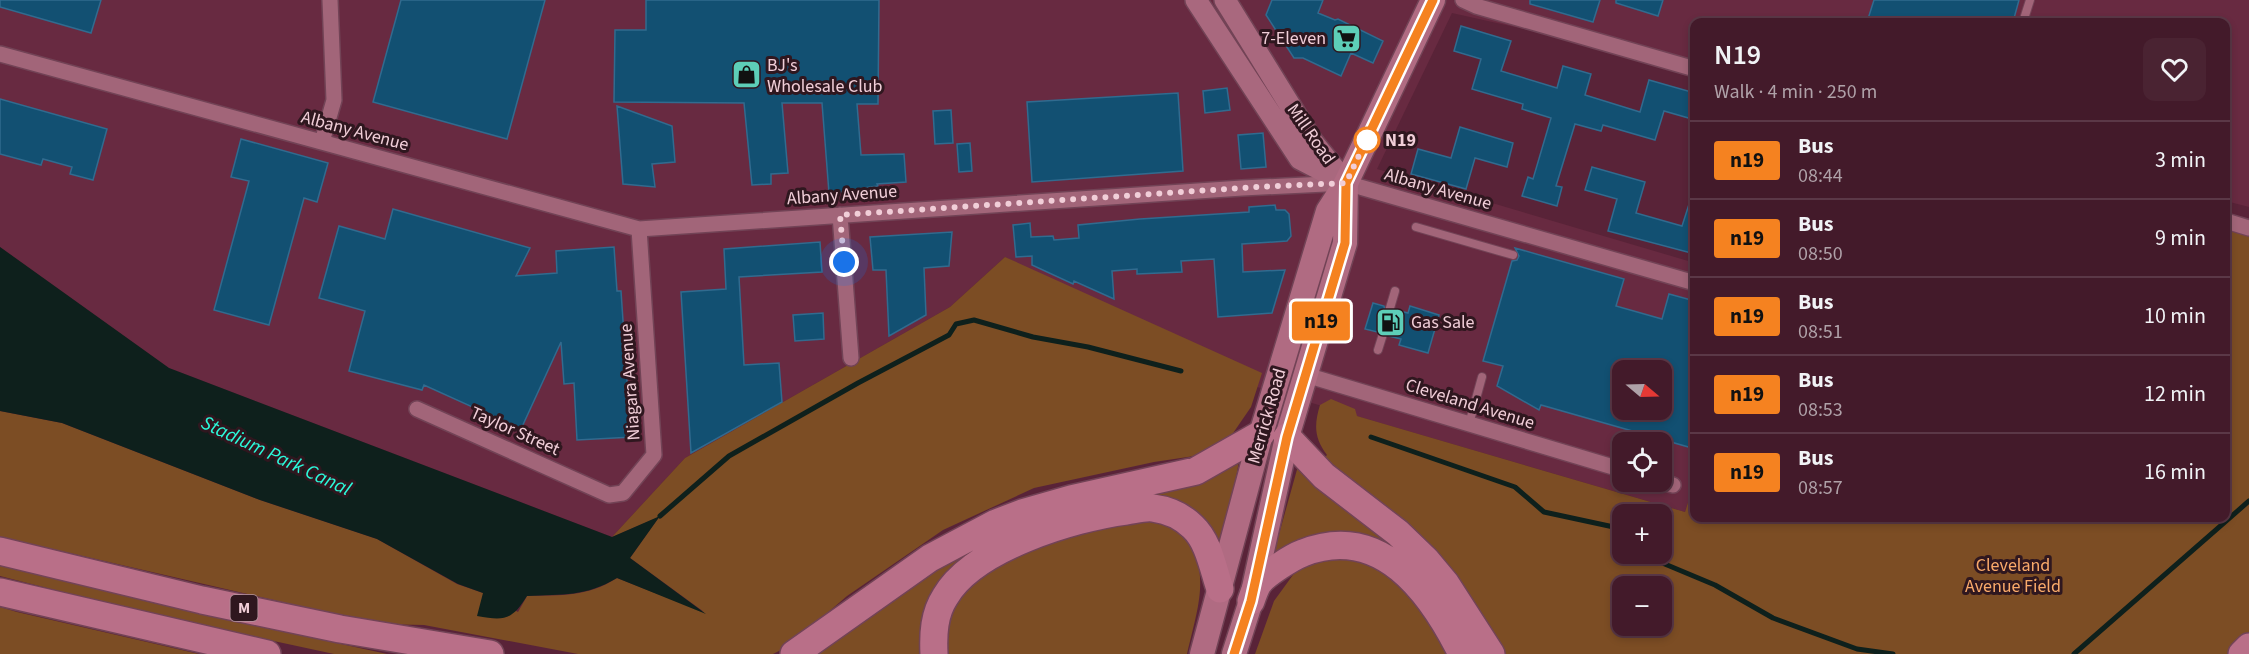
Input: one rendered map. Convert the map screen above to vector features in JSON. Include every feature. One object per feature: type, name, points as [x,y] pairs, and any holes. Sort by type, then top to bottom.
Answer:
[{"type":"highway","points":[[794,654],[930,558],[996,524],[1071,499],[1196,471],[1274,436],[1398,533],[1426,560],[1446,584],[1491,654]]},
{"type":"highway","points":[[934,654],[933,636],[936,615],[945,596],[961,576],[982,561],[1026,539],[1104,514],[1150,508],[1171,512],[1192,526],[1203,538],[1220,589]]},
{"type":"highway","points":[[1251,601],[1259,582],[1295,556],[1320,546],[1343,544],[1361,547],[1386,557],[1421,590],[1447,624],[1462,654]]},
{"type":"highway","name":"M","points":[[0,551],[202,600],[329,627],[490,654]]},
{"type":"highway","name":"M","points":[[0,592],[267,654]]},
{"type":"highway","points":[[2242,654],[2249,647]]},
{"type":"main road","name":"Mill Road","points":[[1196,0],[1300,159],[1346,183]]},
{"type":"main road","name":"Mill Road","points":[[1225,0],[1312,141],[1346,183]]},
{"type":"main road","name":"Merrick Road","points":[[1234,654],[1251,601],[1274,436],[1328,211],[1346,183],[1433,0]]},
{"type":"main road","name":"Merrick Road","points":[[1202,654],[1220,589],[1274,436],[1306,375],[1345,243],[1346,183]]},
{"type":"street","points":[[322,142],[334,100],[330,0]]},
{"type":"street","points":[[1464,0],[1476,6],[1690,68]]},
{"type":"street","name":"Albany Avenue","points":[[0,54],[639,229],[1256,187],[1346,183],[1690,282]]},
{"type":"street","points":[[840,215],[851,358]]},
{"type":"street","points":[[2230,222],[2249,228]]},
{"type":"street","name":"Niagara Avenue","points":[[596,489],[609,495],[623,493],[654,455],[639,229]]},
{"type":"street","name":"Cleveland Avenue","points":[[1306,375],[1612,467]]},
{"type":"street","name":"Taylor Street","points":[[417,409],[596,489]]},
{"type":"lane","points":[[2024,18],[2030,0]]},
{"type":"lane","points":[[1416,227],[1514,255]]},
{"type":"lane","points":[[1390,308],[1395,291]]},
{"type":"lane","points":[[1378,350],[1383,334]]},
{"type":"lane","points":[[1469,424],[1482,377]]},
{"type":"shaded area","points":[[0,0],[2249,0],[2249,207],[2230,202],[2230,18],[1690,18],[1690,66],[1452,13],[1377,169],[1690,262],[1690,496],[1685,512],[1672,508],[1672,504],[1658,504],[1617,492],[1672,492],[1672,432],[1612,432],[1612,491],[1247,384],[1005,257],[950,307],[685,458],[612,537],[169,368],[0,247]]},
{"type":"green space","name":"Cleveland Avenue Field","points":[[2230,231],[2249,236],[2249,639],[2235,654],[1501,654],[1321,461],[1327,455],[1316,431],[1320,405],[1331,399],[1355,409],[1357,416],[1658,504],[1612,504],[1612,564],[1672,564],[1672,508],[1685,512],[1690,496],[1690,522],[2230,522]]},
{"type":"green space","points":[[1005,257],[1262,373],[1251,407],[1229,439],[1201,455],[1154,462],[1034,488],[943,530],[847,596],[789,646],[773,654],[578,654],[424,625],[377,624],[0,537],[0,411],[62,423],[260,500],[377,539],[457,584],[483,593],[518,612],[527,596],[585,592],[617,578],[704,612],[630,558],[659,517],[612,537],[685,458],[950,307]]},
{"type":"green space","points":[[1239,461],[1224,546],[1143,502],[951,577],[926,654],[811,654],[847,627],[986,538]]},
{"type":"green space","points":[[1298,466],[1421,565],[1402,560],[1280,556],[1276,552],[1276,545]]},
{"type":"green space","points":[[1136,517],[1188,529],[1198,563],[1200,592],[1187,654],[942,654],[942,627],[956,597],[984,570],[1077,532]]},
{"type":"green space","points":[[1357,553],[1394,572],[1456,654],[1255,654],[1274,601],[1298,568],[1314,556]]},
{"type":"green space","points":[[0,564],[153,603],[387,654],[334,654],[149,614],[0,576]]},
{"type":"green space","points":[[0,607],[17,612],[199,654],[0,654]]},
{"type":"water","name":"Stadium Park Canal","points":[[0,247],[169,368],[612,537],[660,516],[630,558],[706,614],[617,578],[584,592],[527,596],[517,610],[507,617],[477,616],[483,593],[458,584],[377,539],[260,500],[62,423],[0,411]]},
{"type":"building","points":[[0,0],[101,0],[91,33],[0,7]]},
{"type":"building","points":[[401,0],[545,0],[507,139],[373,102]]},
{"type":"building","name":"BJ's Wholesale Club","points":[[646,0],[879,0],[878,104],[857,104],[861,155],[904,154],[906,182],[877,184],[878,186],[863,188],[864,190],[829,193],[822,103],[782,103],[788,173],[771,174],[771,184],[752,185],[744,103],[614,102],[615,30],[646,30]]},
{"type":"building","points":[[1272,0],[1323,0],[1318,13],[1335,20],[1338,19],[1383,41],[1373,63],[1351,53],[1341,76],[1303,58],[1294,58],[1266,15]]},
{"type":"building","points":[[1530,0],[1600,0],[1593,22],[1530,4]]},
{"type":"building","points":[[1616,0],[1663,0],[1658,16],[1616,3]]},
{"type":"building","points":[[1874,0],[2019,0],[2014,18],[1868,18]]},
{"type":"building","points":[[1461,26],[1511,41],[1501,71],[1557,88],[1563,66],[1591,74],[1585,95],[1640,112],[1649,80],[1690,92],[1690,118],[1664,111],[1655,140],[1603,125],[1601,131],[1575,124],[1556,186],[1562,187],[1557,206],[1522,196],[1528,177],[1533,179],[1551,118],[1522,109],[1523,104],[1472,89],[1481,59],[1454,51]]},
{"type":"building","points":[[1227,88],[1230,110],[1205,113],[1203,91]]},
{"type":"building","points":[[1178,93],[1183,171],[1032,182],[1027,102]]},
{"type":"building","points":[[0,99],[107,129],[93,180],[70,174],[72,167],[43,159],[41,165],[0,154]]},
{"type":"building","points":[[617,106],[672,126],[675,162],[652,164],[655,187],[623,184]]},
{"type":"building","points":[[951,110],[953,143],[935,144],[933,111]]},
{"type":"building","points":[[1460,127],[1513,143],[1507,167],[1475,158],[1466,189],[1411,174],[1418,149],[1451,158]]},
{"type":"building","points":[[1263,133],[1266,167],[1241,169],[1238,135]]},
{"type":"building","points":[[241,139],[328,163],[317,202],[304,198],[269,325],[214,310],[249,181],[231,177]]},
{"type":"building","points":[[970,143],[972,171],[959,172],[957,144]]},
{"type":"building","points":[[1592,167],[1645,182],[1636,213],[1682,226],[1690,201],[1690,253],[1608,231],[1617,199],[1585,190]]},
{"type":"building","points":[[1275,205],[1276,210],[1285,210],[1289,214],[1291,236],[1287,241],[1242,244],[1243,272],[1285,270],[1272,313],[1218,317],[1214,259],[1181,261],[1182,272],[1137,274],[1137,269],[1112,271],[1114,299],[1074,281],[1073,284],[1032,265],[1032,256],[1016,257],[1013,225],[1030,223],[1031,237],[1053,236],[1054,240],[1079,238],[1078,225],[1249,212],[1249,207]]},
{"type":"building","points":[[393,209],[530,248],[516,276],[557,273],[556,251],[614,247],[617,291],[621,291],[633,437],[577,440],[574,383],[564,384],[561,342],[521,429],[424,385],[422,390],[349,371],[365,311],[319,298],[339,226],[385,239]]},
{"type":"building","points":[[952,232],[949,266],[924,268],[926,315],[889,336],[886,270],[873,270],[870,237]]},
{"type":"building","points":[[820,242],[822,272],[739,277],[744,365],[779,363],[782,402],[691,453],[681,292],[726,289],[724,249]]},
{"type":"building","points":[[1515,248],[1624,279],[1616,306],[1662,319],[1669,294],[1690,300],[1690,447],[1672,442],[1672,432],[1636,432],[1541,405],[1539,410],[1497,386],[1503,366],[1483,361],[1512,261],[1517,260],[1519,256]]},
{"type":"building","points":[[1373,303],[1384,306],[1385,312],[1389,314],[1396,310],[1408,313],[1410,306],[1439,315],[1428,353],[1399,345],[1401,339],[1389,336],[1385,329],[1381,328],[1377,332],[1365,329]]},
{"type":"building","points":[[823,313],[824,339],[795,341],[793,315]]},
{"type":"waterway","points":[[660,516],[729,456],[949,335],[956,324],[974,320],[1033,337],[1088,347],[1181,371]]},
{"type":"waterway","points":[[1371,437],[1515,487],[1544,512],[1612,527]]},
{"type":"waterway","points":[[2230,518],[2249,501]]},
{"type":"waterway","points":[[2074,654],[2225,522]]},
{"type":"waterway","points":[[1665,564],[1715,585],[1773,618],[1857,649],[1893,654]]},
{"type":"bus line","name":"n19","points":[[1234,654],[1251,601],[1287,437],[1345,243],[1346,183],[1433,0]]},
{"type":"place","name":"7-Eleven","points":[[1347,38]]},
{"type":"place","name":"BJ's Wholesale Club","points":[[746,75]]},
{"type":"place","name":"N19","points":[[1367,140]]},
{"type":"place","name":"Gas Sale","points":[[1390,322]]},
{"type":"route","points":[[844,262],[840,215],[1346,183],[1370,132],[1367,140]]}]
